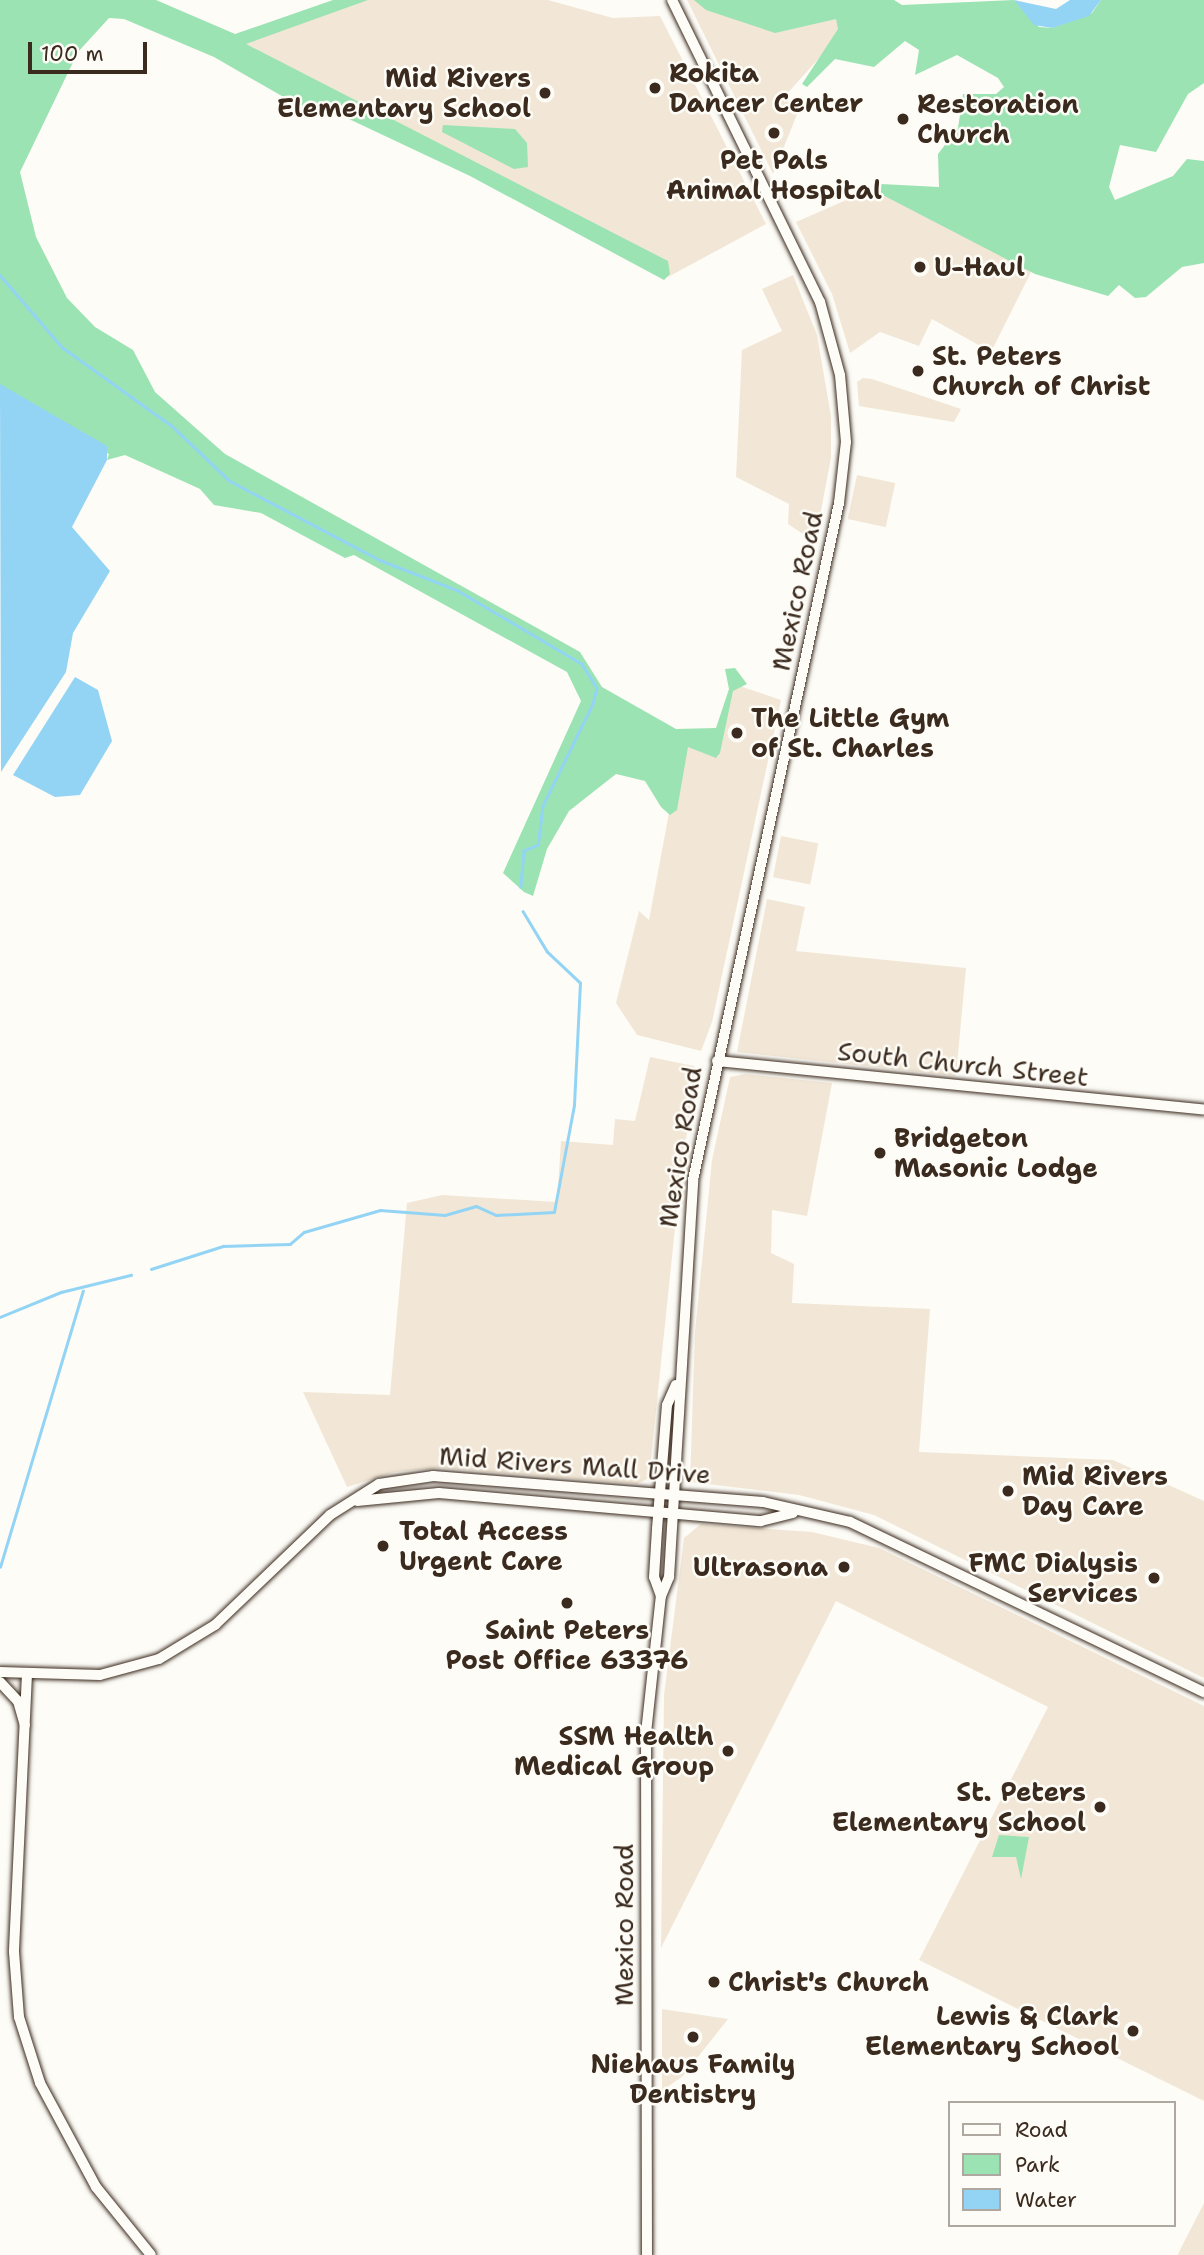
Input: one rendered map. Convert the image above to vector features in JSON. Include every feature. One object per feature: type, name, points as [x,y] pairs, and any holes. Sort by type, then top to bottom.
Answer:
[{"type":"main road","name":"Mexico Road","points":[[647,2255],[646,1733],[661,1596],[674,1514],[682,1405],[677,1385],[693,1180],[840,499],[846,429],[838,364],[820,302],[672,0]]},
{"type":"main road","name":"Mexico Road","points":[[661,1596],[654,1577],[660,1494],[667,1405],[677,1385]]},
{"type":"main road","name":"Mid Rivers Mall Drive","points":[[0,1672],[100,1675],[172,1653],[215,1625],[313,1526],[357,1501],[379,1484],[433,1476],[763,1502],[793,1513],[850,1522],[892,1538],[1204,1692]]},
{"type":"main road","name":"Mid Rivers Mall Drive","points":[[357,1501],[456,1494],[761,1521],[793,1513]]},
{"type":"main road","points":[[0,1682],[18,1701],[25,1725]]},
{"type":"street","name":"South Church Street","points":[[717,1061],[1204,1110]]},
{"type":"street","points":[[27,1674],[14,1952],[19,2017],[40,2083],[96,2188],[151,2255]]},
{"type":"shaded area","points":[[344,0],[548,0],[613,18],[660,16],[766,224],[668,277],[222,45]]},
{"type":"shaded area","points":[[687,0],[860,0],[838,37],[784,97],[798,112],[773,174]]},
{"type":"shaded area","points":[[876,187],[1033,268],[991,352],[932,319],[919,346],[880,332],[850,353],[832,294],[796,222]]},
{"type":"shaded area","points":[[793,275],[817,335],[831,416],[831,458],[815,542],[788,524],[789,504],[736,477],[742,350],[782,331],[762,289]]},
{"type":"shaded area","points":[[863,378],[961,409],[954,422],[859,406],[857,382]]},
{"type":"shaded area","points":[[857,475],[895,483],[886,527],[848,519]]},
{"type":"shaded area","points":[[734,684],[781,700],[712,1022],[701,1051],[637,1035],[616,1003],[639,911],[649,920],[683,738],[718,757]]},
{"type":"shaded area","points":[[781,836],[818,843],[810,884],[773,877]]},
{"type":"shaded area","points":[[767,899],[805,907],[796,951],[966,968],[956,1076],[737,1052]]},
{"type":"shaded area","points":[[650,1057],[694,1066],[700,1077],[683,1151],[649,1478],[637,1484],[440,1468],[395,1472],[347,1487],[303,1392],[390,1395],[407,1203],[442,1195],[557,1202],[561,1141],[613,1145],[615,1119],[635,1121]]},
{"type":"shaded area","points":[[745,1074],[832,1083],[807,1216],[772,1210],[771,1253],[794,1264],[792,1303],[930,1309],[919,1452],[1113,1460],[1204,1501],[1204,1678],[874,1515],[799,1495],[690,1482],[695,1332],[712,1160],[730,1077]]},
{"type":"shaded area","points":[[701,1524],[812,1532],[879,1548],[1204,1706],[1204,2101],[919,1960],[1048,1707],[836,1601],[661,1948],[664,1695],[684,1538]]},
{"type":"shaded area","points":[[662,2009],[728,2019],[683,2076],[662,2091]]},
{"type":"shaded area","points":[[1204,2203],[1204,2255],[1178,2255],[1179,2252]]},
{"type":"green space","points":[[0,0],[156,0],[235,34],[333,0],[368,0],[246,44],[668,261],[670,274],[664,280],[470,176],[351,120],[294,103],[214,57],[124,19],[109,18],[78,52],[20,172],[36,237],[67,298],[95,327],[133,350],[155,392],[225,454],[580,652],[602,687],[676,729],[716,728],[729,689],[725,669],[735,668],[747,684],[733,691],[720,753],[716,758],[688,747],[677,810],[670,815],[661,807],[645,781],[616,774],[569,811],[547,849],[533,896],[524,892],[503,873],[581,701],[567,672],[354,555],[345,558],[261,513],[214,505],[200,489],[125,455],[107,460],[109,454],[0,407]]},
{"type":"green space","points":[[694,0],[894,0],[902,5],[1014,0],[1039,27],[1052,28],[1092,13],[1101,0],[1204,0],[1204,83],[1188,94],[1156,152],[1120,145],[1109,187],[1115,200],[1173,176],[1187,159],[1204,161],[1204,263],[1182,267],[1146,297],[1135,298],[1119,285],[1108,296],[1035,274],[875,191],[881,184],[939,187],[938,154],[958,128],[963,94],[996,94],[1004,87],[998,78],[957,55],[915,75],[919,50],[905,41],[874,67],[835,59],[807,87],[802,84],[838,29],[836,19],[775,33],[706,10]]},
{"type":"green space","points":[[443,125],[515,129],[527,143],[528,167],[514,169],[442,132]]},
{"type":"green space","points":[[999,1835],[1029,1837],[1021,1879],[1016,1857],[992,1857]]},
{"type":"water","points":[[1014,0],[1056,9],[1070,0],[1101,0],[1089,16],[1052,28],[1034,25]]},
{"type":"water","points":[[0,384],[107,446],[107,460],[72,527],[110,571],[73,633],[66,672],[1,772]]},
{"type":"water","points":[[75,677],[98,690],[112,741],[80,795],[55,797],[13,775]]},
{"type":"waterway","points":[[0,275],[62,347],[172,426],[230,481],[380,560],[457,590],[582,664],[597,688],[593,704],[543,806],[538,845],[524,851],[521,887]]},
{"type":"waterway","points":[[151,1269],[223,1246],[290,1244],[304,1232],[380,1210],[445,1215],[476,1206],[496,1215],[554,1212],[574,1105],[580,983],[547,952],[523,912]]},
{"type":"waterway","points":[[0,1317],[61,1292],[131,1275]]},
{"type":"waterway","points":[[0,1567],[83,1291]]},
{"type":"place","name":"Rokita Dancer Center","points":[[655,88]]},
{"type":"place","name":"Mid Rivers Elementary School","points":[[545,93]]},
{"type":"place","name":"Restoration Church","points":[[903,119]]},
{"type":"place","name":"Pet Pals Animal Hospital","points":[[774,133]]},
{"type":"place","name":"U-Haul","points":[[920,267]]},
{"type":"place","name":"St. Peters Church of Christ","points":[[918,371]]},
{"type":"place","name":"The Little Gym of St. Charles","points":[[737,733]]},
{"type":"place","name":"Bridgeton Masonic Lodge","points":[[880,1153]]},
{"type":"place","name":"Mid Rivers Day Care","points":[[1008,1491]]},
{"type":"place","name":"Total Access Urgent Care","points":[[383,1546]]},
{"type":"place","name":"Ultrasona","points":[[844,1567]]},
{"type":"place","name":"FMC Dialysis Services","points":[[1154,1578]]},
{"type":"place","name":"Saint Peters Post Office 63376","points":[[567,1603]]},
{"type":"place","name":"SSM Health Medical Group","points":[[728,1751]]},
{"type":"place","name":"St. Peters Elementary School","points":[[1100,1807]]},
{"type":"place","name":"Christ's Church","points":[[714,1982]]},
{"type":"place","name":"Lewis & Clark Elementary School","points":[[1133,2031]]},
{"type":"place","name":"Niehaus Family Dentistry","points":[[693,2037]]}]
